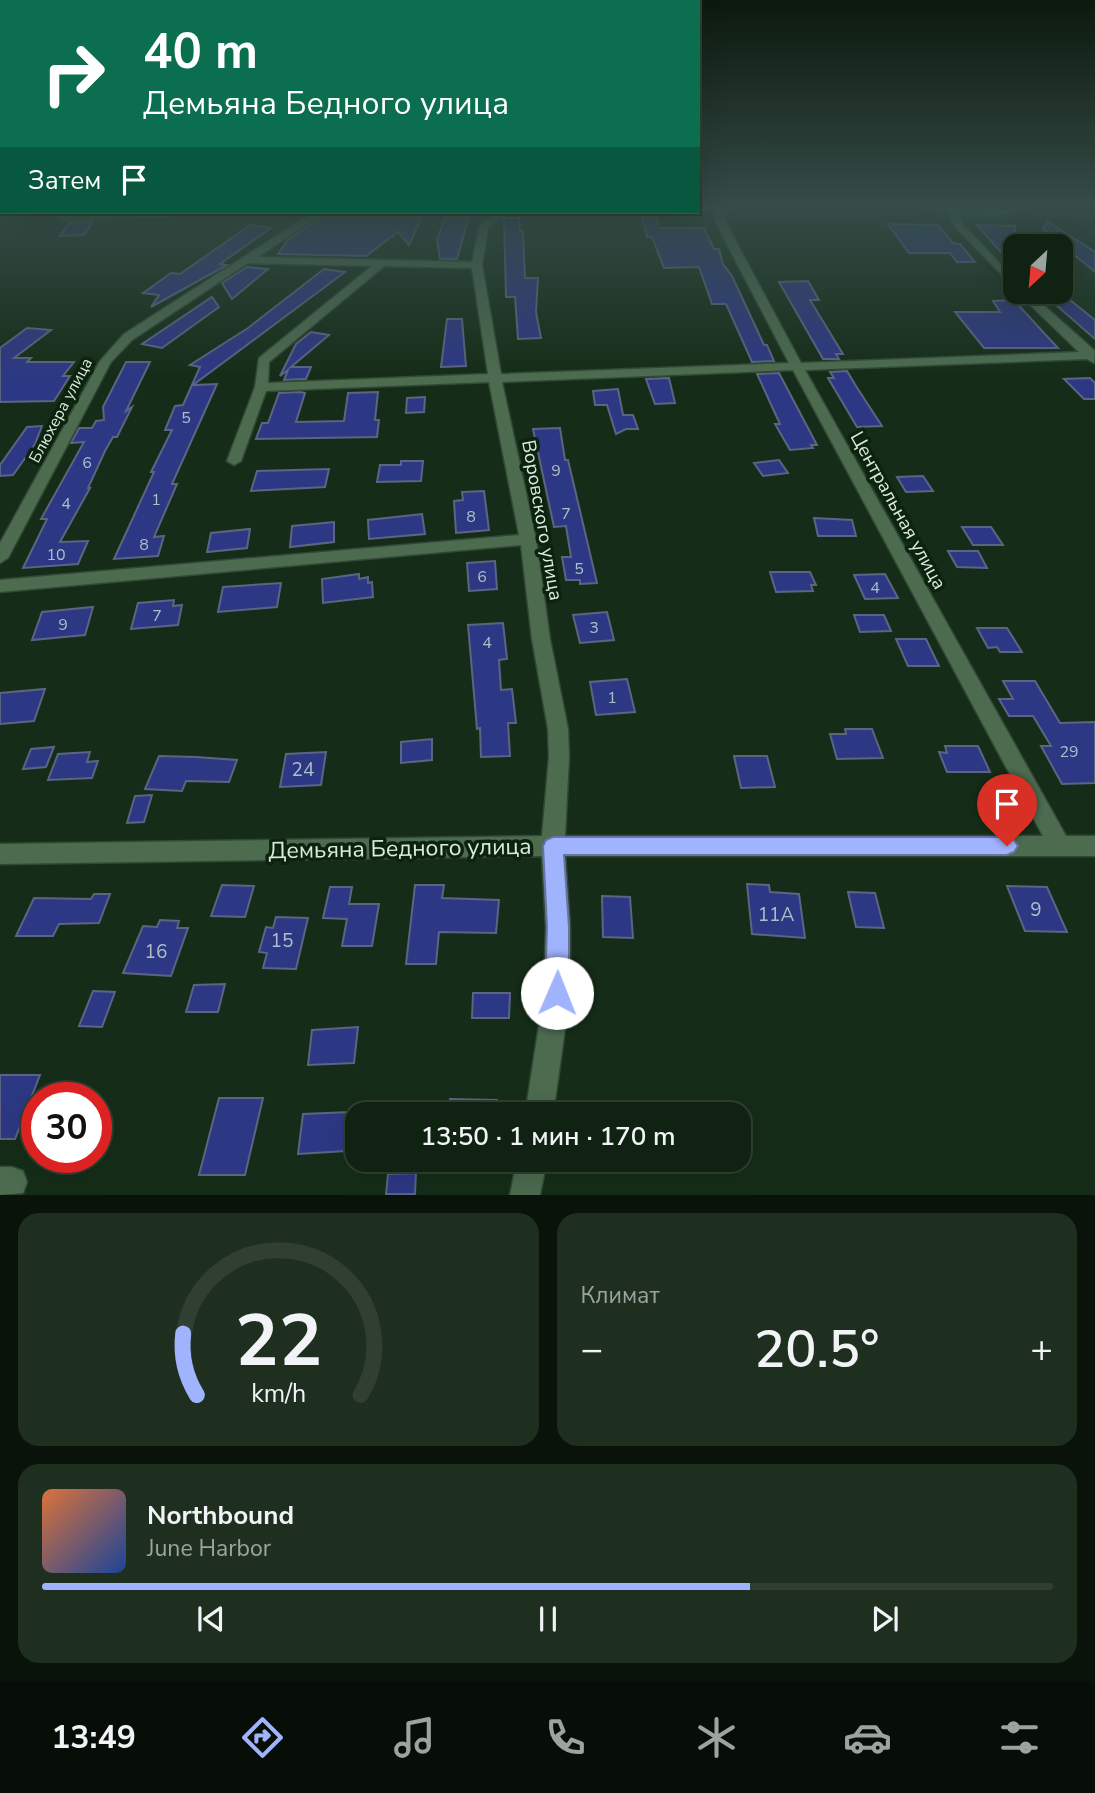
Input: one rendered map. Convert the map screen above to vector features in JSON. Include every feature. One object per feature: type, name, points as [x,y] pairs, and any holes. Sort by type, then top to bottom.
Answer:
[{"type":"street","name":"Блюхера улица","points":[[0,558],[106,361],[128,337],[243,263]]},
{"type":"street","points":[[234,461],[261,387],[263,361],[382,263]]},
{"type":"street","points":[[407,263],[477,265]]},
{"type":"street","name":"Центральная улица","points":[[742,263],[1060,846]]},
{"type":"street","name":"Воровского улица","points":[[477,265],[495,379],[528,539],[541,639],[558,729],[553,846],[558,927],[557,993],[542,1102]]},
{"type":"street","points":[[1035,304],[1093,357]]},
{"type":"street","points":[[261,387],[1093,357]]},
{"type":"street","points":[[0,586],[528,539]]},
{"type":"street","name":"Демьяна Бедного улица","points":[[0,854],[553,846],[1095,846]]},
{"type":"street","points":[[525,1195],[530,1172]]},
{"type":"building","points":[[196,263],[227,265],[151,307],[159,295],[143,293],[171,273],[180,274]]},
{"type":"building","points":[[505,263],[524,263],[525,278],[538,278],[536,312],[541,338],[518,339],[515,297],[506,297]]},
{"type":"building","points":[[662,263],[723,263],[732,276],[774,361],[752,362],[726,304],[712,304],[699,267],[664,268]]},
{"type":"building","points":[[1084,263],[1095,263],[1095,272]]},
{"type":"building","points":[[247,267],[268,269],[232,299],[222,283]]},
{"type":"building","points":[[324,269],[345,272],[193,385],[217,384],[172,484],[177,484],[154,537],[164,536],[158,556],[114,559],[172,430],[165,430],[175,406],[183,405],[200,367],[190,365],[248,328]]},
{"type":"building","points":[[808,281],[819,300],[810,300],[843,354],[836,354],[839,359],[823,359],[779,282]]},
{"type":"building","points":[[212,297],[219,307],[162,348],[142,344]]},
{"type":"building","points":[[993,301],[1018,304],[1058,348],[984,348],[955,312],[1000,312]]},
{"type":"building","points":[[1073,302],[1095,320],[1095,339],[1055,304]]},
{"type":"building","points":[[447,319],[462,319],[466,366],[441,367]]},
{"type":"building","points":[[27,328],[51,330],[14,358],[31,358],[27,362],[74,362],[63,376],[70,376],[54,401],[0,402],[0,348]]},
{"type":"building","points":[[311,332],[329,335],[291,367],[311,367],[306,379],[284,380],[288,370],[280,376],[296,344]]},
{"type":"building","points":[[126,362],[150,362],[126,411],[132,407],[117,437],[113,437],[105,451],[90,488],[60,542],[88,541],[78,564],[23,568],[47,519],[41,519],[84,442],[71,443],[79,428],[92,428],[96,421],[104,420],[103,407]]},
{"type":"building","points":[[847,371],[882,426],[857,427],[828,378],[834,378],[830,372]]},
{"type":"building","points":[[779,373],[817,445],[811,445],[813,448],[790,450],[775,424],[780,424],[757,374]]},
{"type":"building","points":[[669,378],[675,403],[655,404],[646,379]]},
{"type":"building","points":[[1090,378],[1095,383],[1095,399],[1084,399],[1064,379]]},
{"type":"building","points":[[618,389],[623,415],[633,415],[638,429],[626,429],[616,434],[607,405],[595,405],[593,391]]},
{"type":"building","points":[[378,392],[375,420],[379,420],[377,437],[256,439],[262,423],[268,423],[279,393],[305,393],[296,422],[344,421],[348,393]]},
{"type":"building","points":[[425,397],[424,412],[406,413],[407,398]]},
{"type":"building","points":[[42,426],[35,444],[13,475],[0,476],[0,465],[27,427]]},
{"type":"building","points":[[560,428],[565,460],[568,460],[597,583],[580,584],[580,580],[566,580],[562,557],[571,557],[566,526],[554,527],[533,429]]},
{"type":"building","points":[[779,460],[788,473],[763,476],[754,463]]},
{"type":"building","points":[[401,461],[423,461],[421,481],[377,482],[380,465],[401,465]]},
{"type":"building","points":[[329,469],[325,487],[251,491],[257,471]]},
{"type":"building","points":[[923,476],[933,491],[906,492],[897,477]]},
{"type":"building","points":[[484,491],[489,530],[456,533],[454,501],[463,500],[462,492]]},
{"type":"building","points":[[422,514],[425,534],[369,539],[368,520]]},
{"type":"building","points":[[814,518],[852,520],[856,536],[818,536]]},
{"type":"building","points":[[334,522],[334,542],[290,547],[292,526]]},
{"type":"building","points":[[962,527],[991,527],[1003,545],[973,545]]},
{"type":"building","points":[[250,529],[247,548],[207,552],[211,533]]},
{"type":"building","points":[[948,551],[978,551],[987,568],[957,567]]},
{"type":"building","points":[[495,561],[497,589],[469,591],[467,563]]},
{"type":"building","points":[[770,572],[810,572],[816,585],[811,585],[813,591],[776,592]]},
{"type":"building","points":[[359,574],[359,579],[368,577],[368,583],[372,582],[373,597],[323,603],[322,579]]},
{"type":"building","points":[[885,574],[898,598],[865,599],[854,575]]},
{"type":"building","points":[[281,583],[277,607],[218,612],[223,587]]},
{"type":"building","points":[[174,600],[173,606],[182,605],[178,625],[131,629],[138,603]]},
{"type":"building","points":[[93,607],[85,635],[32,640],[42,612]]},
{"type":"building","points":[[607,612],[614,640],[580,643],[573,615]]},
{"type":"building","points":[[854,615],[884,615],[891,631],[860,632]]},
{"type":"building","points":[[503,623],[507,659],[499,660],[501,690],[512,689],[516,723],[508,723],[510,756],[481,757],[468,625]]},
{"type":"building","points":[[977,628],[1007,628],[1022,652],[1000,652],[997,647],[988,648]]},
{"type":"building","points":[[896,639],[926,639],[939,666],[908,666]]},
{"type":"building","points":[[627,679],[635,712],[596,715],[590,682]]},
{"type":"building","points":[[1003,681],[1035,681],[1060,723],[1095,722],[1095,783],[1062,784],[1041,746],[1051,746],[1033,716],[1009,716],[999,699],[1013,699]]},
{"type":"building","points":[[45,689],[34,721],[0,724],[0,693]]},
{"type":"building","points":[[845,729],[872,729],[883,758],[837,759],[830,734],[846,734]]},
{"type":"building","points":[[432,739],[432,760],[401,763],[401,742]]},
{"type":"building","points":[[945,746],[978,746],[990,772],[947,772],[939,752],[947,753]]},
{"type":"building","points":[[54,747],[46,767],[23,769],[31,749]]},
{"type":"building","points":[[90,752],[87,762],[98,761],[92,778],[48,780],[58,754]]},
{"type":"building","points":[[326,752],[321,785],[280,787],[286,754]]},
{"type":"building","points":[[159,756],[237,760],[229,782],[186,781],[182,791],[145,789]]},
{"type":"building","points":[[734,756],[767,756],[775,787],[741,788]]},
{"type":"building","points":[[152,795],[144,822],[127,823],[135,796]]},
{"type":"building","points":[[747,884],[769,885],[770,892],[799,894],[805,938],[752,934]]},
{"type":"building","points":[[222,885],[254,886],[245,917],[211,916]]},
{"type":"building","points":[[415,885],[444,885],[442,898],[499,900],[496,933],[439,932],[436,964],[406,964]]},
{"type":"building","points":[[1007,886],[1047,887],[1067,932],[1025,931]]},
{"type":"building","points":[[330,887],[352,887],[349,904],[379,904],[372,946],[342,946],[347,919],[323,918]]},
{"type":"building","points":[[848,892],[875,893],[884,928],[856,927]]},
{"type":"building","points":[[94,894],[110,894],[99,923],[59,924],[53,936],[16,936],[34,898],[91,899]]},
{"type":"building","points":[[602,896],[630,897],[633,938],[603,937]]},
{"type":"building","points":[[276,917],[308,918],[296,969],[263,968],[267,953],[259,952],[266,927],[273,928]]},
{"type":"building","points":[[160,920],[179,921],[177,928],[188,928],[171,976],[123,973],[143,926],[157,927]]},
{"type":"building","points":[[225,984],[218,1012],[186,1012],[194,985]]},
{"type":"building","points":[[93,991],[115,992],[102,1027],[79,1026]]},
{"type":"building","points":[[473,993],[510,993],[509,1018],[472,1018]]},
{"type":"building","points":[[358,1027],[354,1063],[308,1065],[312,1030]]},
{"type":"building","points":[[0,1075],[40,1075],[37,1082],[21,1082],[21,1124],[15,1139],[0,1139]]},
{"type":"building","points":[[219,1098],[263,1098],[245,1175],[199,1175]]},
{"type":"building","points":[[450,1099],[497,1100],[497,1102],[450,1102]]},
{"type":"building","points":[[345,1112],[345,1151],[298,1154],[303,1114]]},
{"type":"building","points":[[416,1173],[415,1194],[386,1194],[388,1174]]},
{"type":"route","points":[[557,993],[558,927],[553,846],[1007,846]]}]
